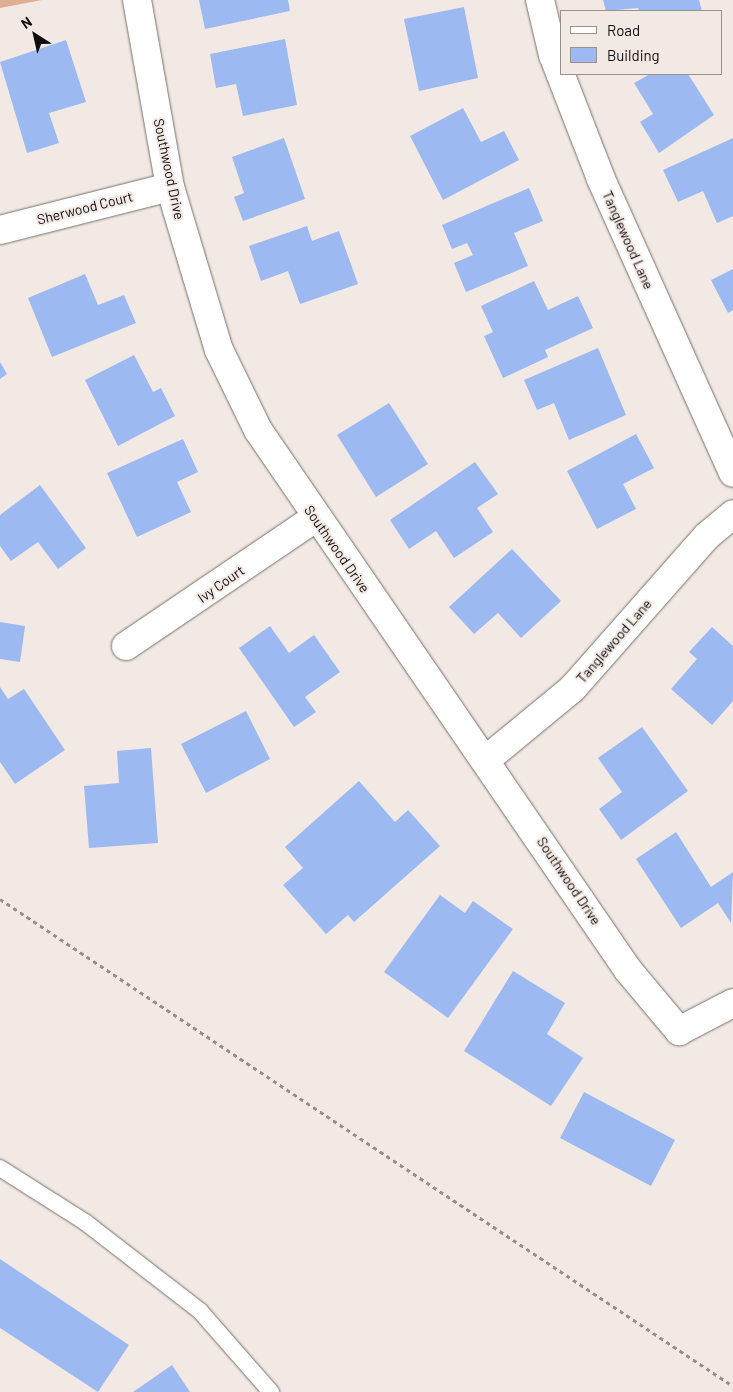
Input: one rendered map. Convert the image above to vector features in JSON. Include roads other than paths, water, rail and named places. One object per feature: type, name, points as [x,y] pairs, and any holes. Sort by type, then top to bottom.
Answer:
[{"type":"street","name":"Southwood Drive","points":[[137,0],[170,187],[219,350],[258,430],[315,518],[487,759],[628,970],[679,1031],[733,1003]]},
{"type":"street","name":"Tanglewood Lane","points":[[540,0],[553,55],[560,73]]},
{"type":"street","name":"Tanglewood Lane","points":[[561,75],[601,179],[733,472]]},
{"type":"street","name":"Sherwood Court","points":[[0,230],[170,187]]},
{"type":"street","name":"Tanglewood Lane","points":[[487,759],[572,689],[706,536],[733,514]]},
{"type":"street","name":"Ivy Court","points":[[126,646],[315,518]]},
{"type":"lane","points":[[0,1168],[85,1222],[200,1311],[271,1392]]}]
